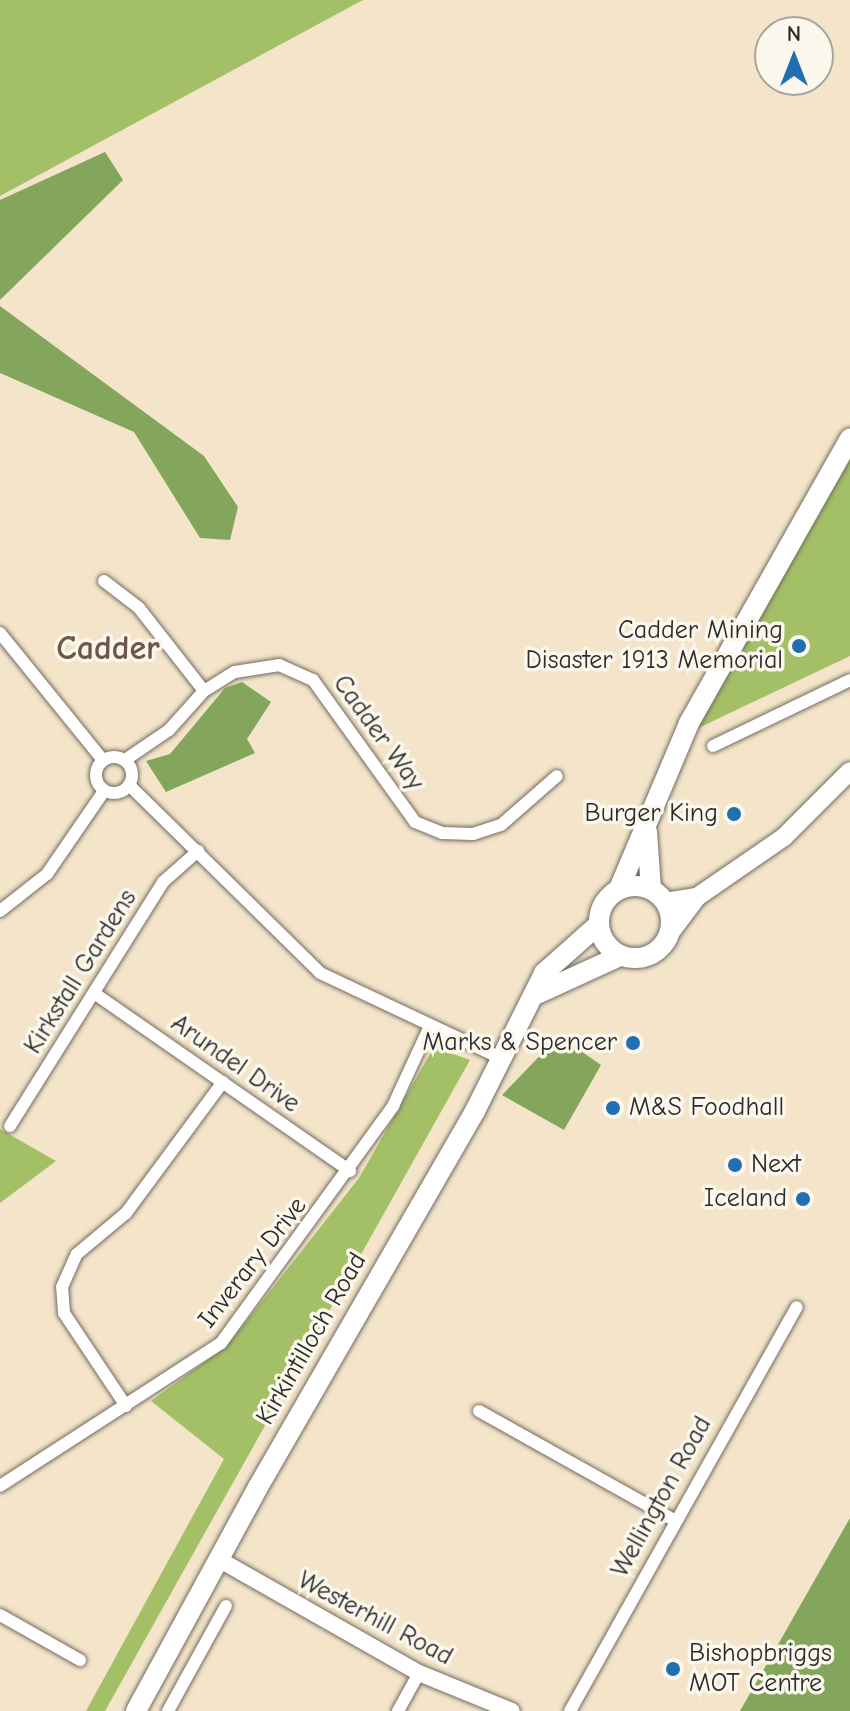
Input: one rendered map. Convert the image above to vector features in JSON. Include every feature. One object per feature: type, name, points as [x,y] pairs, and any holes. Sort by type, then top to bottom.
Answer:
[{"type":"main road","points":[[620,956],[605,944],[598,925],[603,904],[619,889],[647,832],[689,723],[850,438]]},
{"type":"main road","points":[[537,994],[620,956],[650,956],[697,897],[784,837],[850,771]]},
{"type":"main road","points":[[647,832],[658,895],[670,933]]},
{"type":"main road","points":[[619,889],[697,897]]},
{"type":"main road","name":"Kirkintilloch Road","points":[[136,1711],[537,994],[544,973],[598,925]]},
{"type":"street","points":[[104,581],[139,608],[204,691]]},
{"type":"street","points":[[0,633],[103,760]]},
{"type":"street","name":"Cadder Way","points":[[125,760],[169,730],[204,691],[235,672],[279,665],[313,680],[415,822],[442,833],[473,834],[501,825],[557,776]]},
{"type":"street","points":[[713,746],[850,680]]},
{"type":"street","points":[[103,760],[125,760],[131,769],[129,785],[121,792],[104,791]]},
{"type":"street","points":[[103,760],[95,776],[104,791]]},
{"type":"street","points":[[129,785],[320,973],[501,1058]]},
{"type":"street","points":[[1,909],[47,874],[104,791]]},
{"type":"street","name":"Kirkstall Gardens","points":[[10,1126],[163,882],[198,851]]},
{"type":"street","name":"Arundel Drive","points":[[94,993],[350,1171]]},
{"type":"street","name":"Inverary Drive","points":[[0,1486],[221,1343],[350,1171],[393,1106],[430,1026]]},
{"type":"street","points":[[126,1406],[64,1313],[62,1287],[77,1254],[126,1213],[223,1082]]},
{"type":"street","name":"Wellington Road","points":[[570,1711],[674,1520],[797,1307]]},
{"type":"street","points":[[479,1411],[674,1520]]},
{"type":"street","name":"Westerhill Road","points":[[220,1560],[419,1673],[512,1711]]},
{"type":"street","points":[[168,1711],[226,1606]]},
{"type":"street","points":[[0,1615],[80,1660]]},
{"type":"street","points":[[398,1711],[419,1673]]},
{"type":"green space","points":[[0,0],[363,0],[0,196]]},
{"type":"green space","points":[[105,152],[123,180],[0,300],[0,200]]},
{"type":"green space","points":[[0,306],[204,456],[238,507],[230,540],[200,538],[134,432],[0,373]]},
{"type":"green space","points":[[850,450],[850,656],[692,731]]},
{"type":"green space","points":[[242,682],[271,702],[247,739],[255,753],[166,792],[146,761],[170,754],[225,688]]},
{"type":"green space","points":[[559,1036],[601,1065],[564,1130],[502,1095]]},
{"type":"green space","points":[[434,1047],[470,1060],[105,1711],[86,1711],[224,1459],[151,1401],[227,1346],[359,1178]]},
{"type":"green space","points":[[0,1129],[56,1161],[0,1203]]},
{"type":"green space","points":[[850,1518],[850,1711],[740,1711]]},
{"type":"place","name":"Cadder Mining Disaster 1913 Memorial","points":[[799,646]]},
{"type":"place","name":"Burger King","points":[[734,814]]},
{"type":"place","name":"Marks & Spencer","points":[[633,1043]]},
{"type":"place","name":"M&S Foodhall","points":[[613,1108]]},
{"type":"place","name":"Next","points":[[735,1165]]},
{"type":"place","name":"Iceland","points":[[803,1199]]},
{"type":"place","name":"Bishopbriggs MOT Centre","points":[[673,1669]]},
{"type":"district","name":"Cadder","points":[[108,649]]}]
